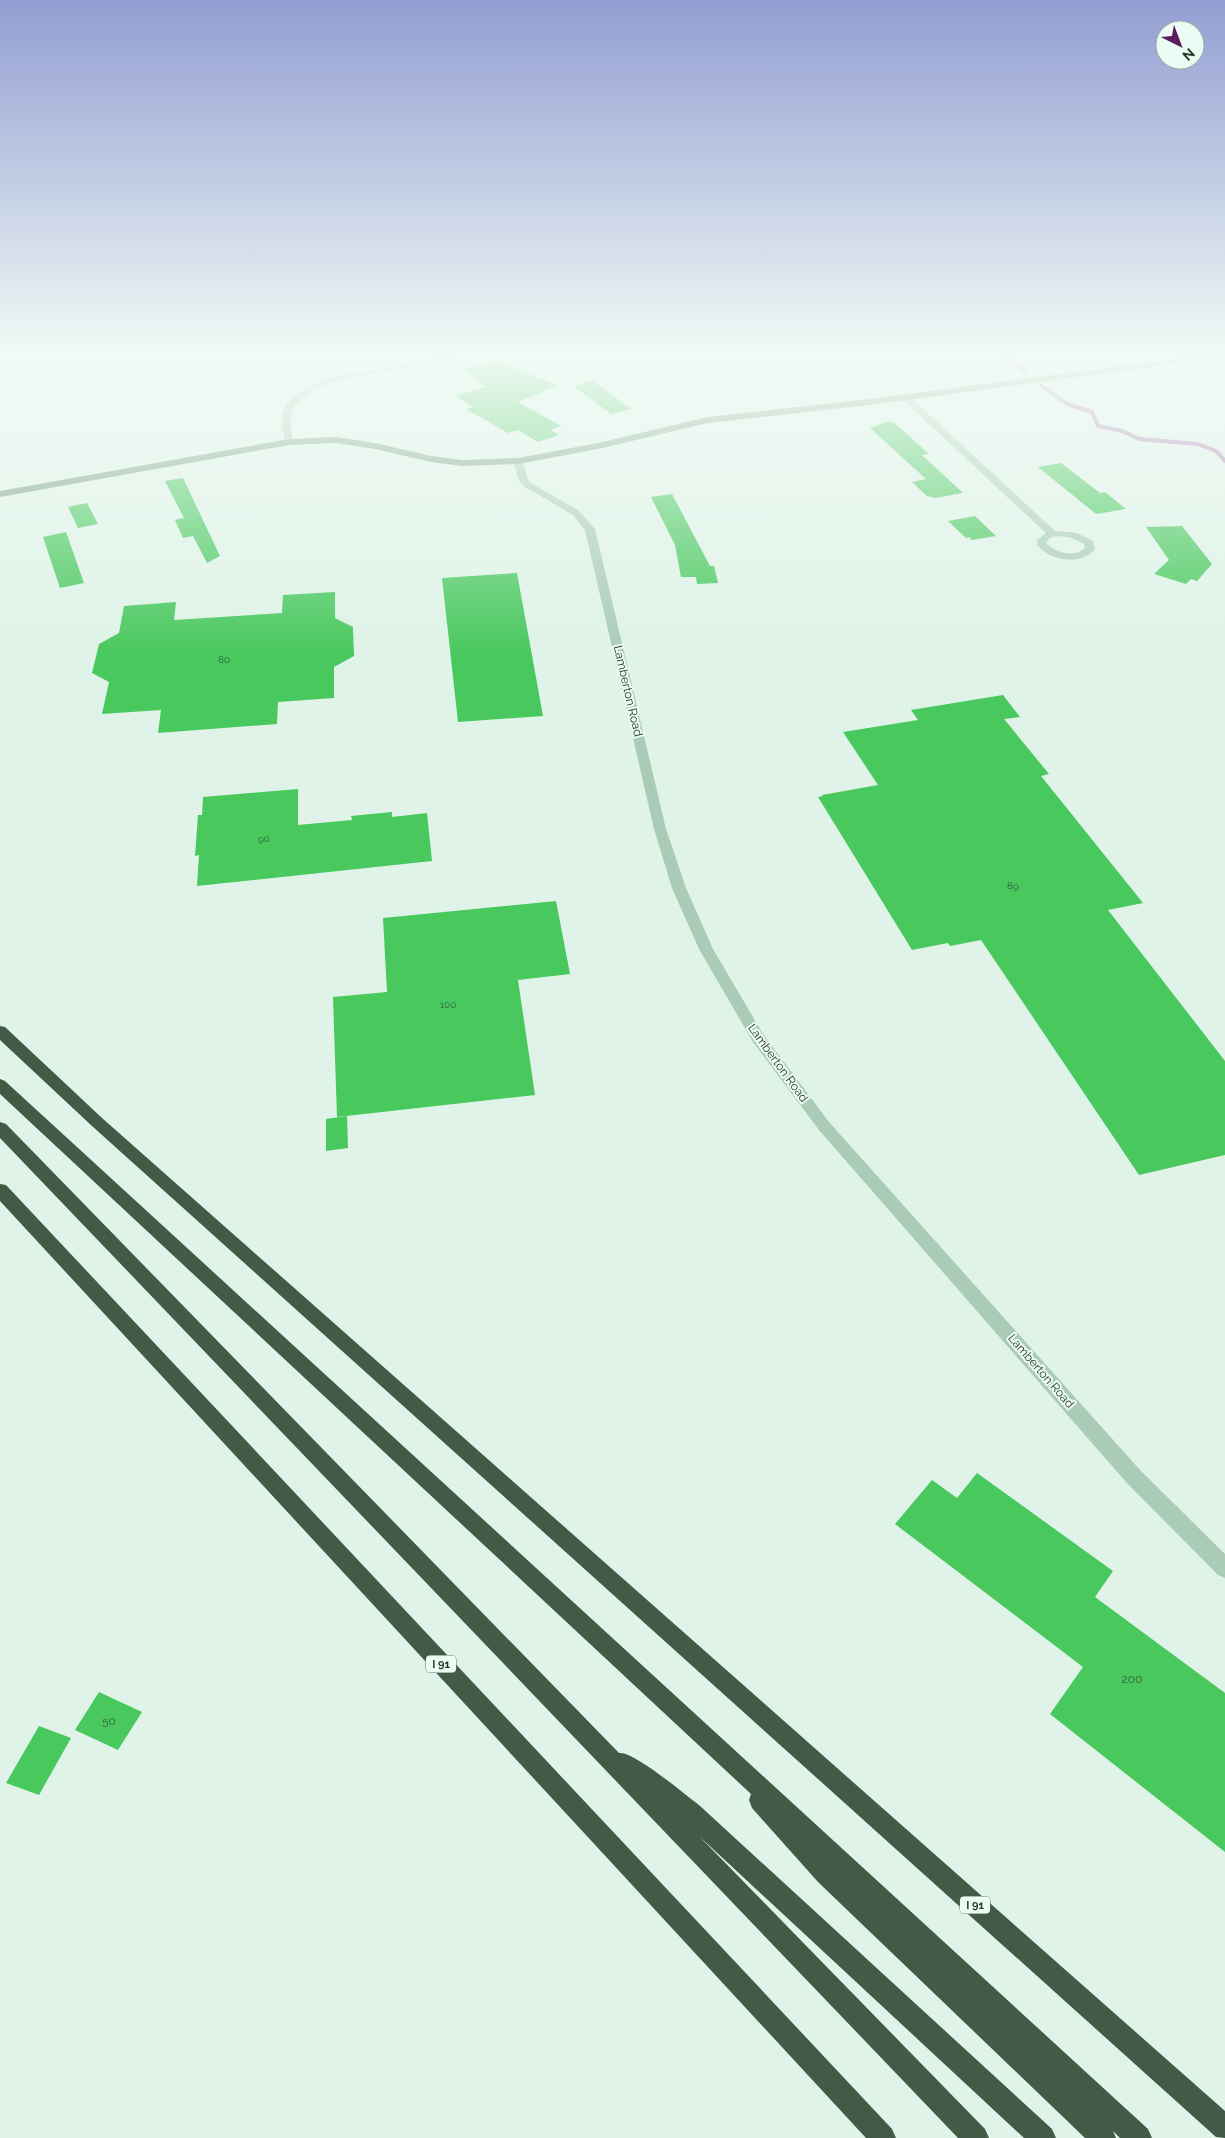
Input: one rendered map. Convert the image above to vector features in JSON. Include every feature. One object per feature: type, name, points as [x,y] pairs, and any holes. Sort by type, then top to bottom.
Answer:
[{"type":"highway","name":"I 91","points":[[0,1032],[104,1129],[1225,2128]]},
{"type":"highway","points":[[0,1085],[1139,2138]]},
{"type":"highway","points":[[0,1128],[976,2138]]},
{"type":"highway","name":"I 91","points":[[0,1190],[883,2138]]},
{"type":"highway","points":[[603,1752],[650,1781],[691,1813],[1043,2138]]},
{"type":"highway","points":[[721,1752],[780,1823],[826,1874],[1103,2138]]},
{"type":"street","points":[[0,494],[219,455]]},
{"type":"street","points":[[413,455],[462,463],[518,461],[551,455]]},
{"type":"street","points":[[967,455],[1053,534]]},
{"type":"street","name":"Lamberton Road","points":[[518,461],[524,481],[528,485],[576,513],[590,529],[660,829],[678,888],[706,949],[758,1038],[824,1126],[1133,1476],[1225,1568]]},
{"type":"building","points":[[899,455],[924,455],[922,455],[963,493],[935,498],[927,496],[912,482],[926,479]]},
{"type":"building","points":[[1061,463],[1100,493],[1105,492],[1126,509],[1096,514],[1038,467]]},
{"type":"building","points":[[183,478],[220,556],[207,563],[193,536],[183,538],[175,520],[184,518],[165,481]]},
{"type":"building","points":[[672,494],[710,566],[714,566],[718,583],[697,584],[696,577],[681,577],[675,545],[651,497]]},
{"type":"building","points":[[87,503],[98,524],[78,528],[68,507]]},
{"type":"building","points":[[975,516],[996,536],[972,540],[969,537],[966,538],[948,521]]},
{"type":"building","points":[[1182,526],[1212,564],[1197,581],[1191,579],[1186,584],[1154,574],[1169,560],[1146,527]]},
{"type":"building","points":[[66,532],[84,583],[60,588],[43,537]]},
{"type":"building","points":[[517,573],[543,716],[458,722],[442,578]]},
{"type":"building","points":[[335,592],[335,618],[353,627],[354,656],[334,667],[334,698],[278,702],[277,724],[158,733],[161,710],[102,714],[109,682],[92,673],[99,644],[119,633],[124,606],[176,602],[174,620],[282,613],[283,595]]},
{"type":"building","points":[[1003,695],[1020,717],[1004,719],[1049,774],[1041,776],[1143,903],[1108,910],[1225,1061],[1225,1155],[1139,1175],[981,940],[950,946],[948,943],[912,950],[818,797],[878,785],[843,732],[918,720],[911,710]]},
{"type":"building","points":[[298,789],[298,825],[352,820],[351,816],[392,812],[392,817],[427,813],[432,861],[197,886],[199,855],[195,856],[198,815],[202,815],[203,797]]},
{"type":"building","points":[[556,901],[570,974],[518,980],[535,1095],[337,1117],[333,997],[387,992],[383,918]]},
{"type":"building","points":[[347,1116],[348,1148],[326,1151],[326,1119]]},
{"type":"building","points":[[977,1473],[1113,1571],[1095,1597],[1225,1693],[1225,1852],[1050,1714],[1083,1667],[895,1524],[932,1480],[957,1498]]},
{"type":"building","points":[[99,1692],[142,1712],[118,1750],[75,1730]]},
{"type":"building","points":[[39,1726],[71,1738],[39,1795],[6,1783]]},
{"type":"waterway","points":[[1219,455],[1225,461]]}]
